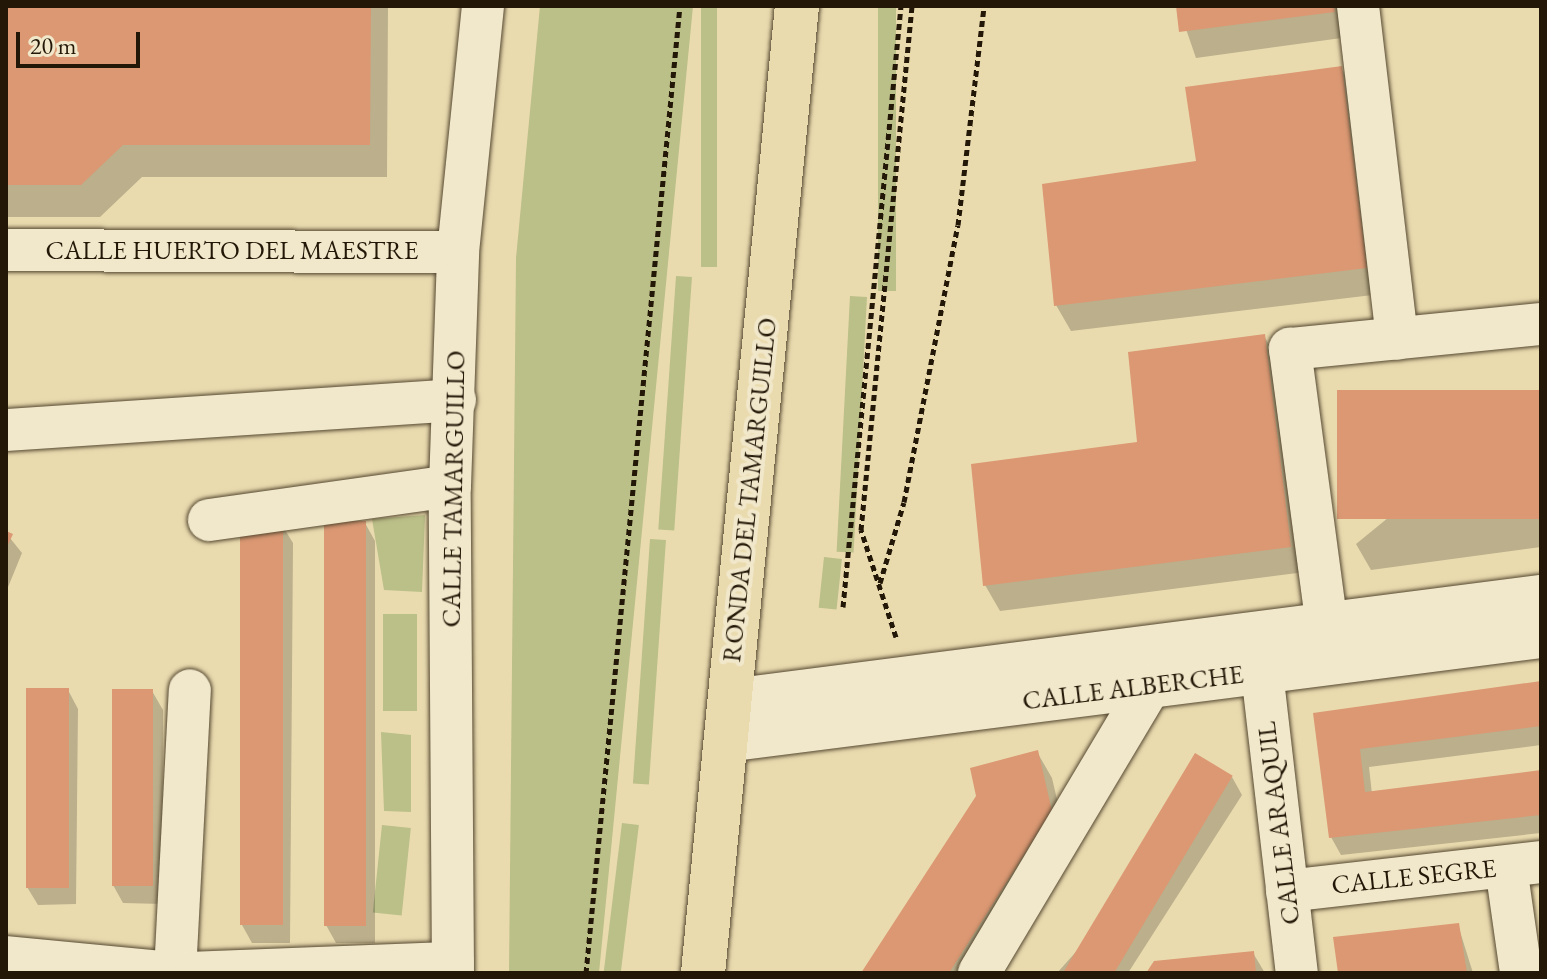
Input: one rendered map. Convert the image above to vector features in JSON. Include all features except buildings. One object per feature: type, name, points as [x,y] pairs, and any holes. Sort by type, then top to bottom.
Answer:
[{"type":"main road","name":"RONDA DEL TAMARGUILLO","points":[[703,973],[797,6]]},
{"type":"street","name":"CALLE TAMARGUILLO","points":[[453,968],[450,486],[458,252],[483,6]]},
{"type":"street","points":[[1358,6],[1397,339]]},
{"type":"street","name":"CALLE HUERTO DEL MAESTRE","points":[[6,250],[458,252]]},
{"type":"street","points":[[1329,643],[1290,349],[1541,324]]},
{"type":"street","points":[[6,430],[455,400]]},
{"type":"street","points":[[209,520],[450,486]]},
{"type":"street","name":"CALLE ALBERCHE","points":[[728,721],[1151,685],[1262,672],[1329,643],[1541,596]]},
{"type":"street","name":"CALLE ALBERCHE","points":[[728,721],[907,678],[1329,643],[1541,637]]},
{"type":"street","name":"CALLE ARAQUIL","points":[[1262,672],[1297,973]]},
{"type":"street","points":[[979,973],[1151,685]]},
{"type":"street","points":[[6,957],[173,973],[190,690]]},
{"type":"street","points":[[1521,973],[1524,865]]},
{"type":"street","name":"CALLE SEGRE","points":[[1287,891],[1524,865]]},
{"type":"street","points":[[190,973],[453,968]]},
{"type":"path","points":[[586,973],[680,6]]},
{"type":"path","points":[[843,607],[901,6]]},
{"type":"path","points":[[907,678],[880,583],[861,530],[912,6]]},
{"type":"path","points":[[880,583],[904,502],[958,225],[984,6]]},
{"type":"green space","points":[[540,6],[693,6],[599,973],[509,973],[516,258]]},
{"type":"green space","points":[[701,6],[717,6],[717,267],[701,267]]},
{"type":"green space","points":[[878,6],[896,6],[896,291],[878,291]]},
{"type":"green space","points":[[676,276],[692,277],[674,530],[658,529]]},
{"type":"green space","points":[[850,296],[867,297],[854,553],[837,552]]},
{"type":"green space","points":[[425,515],[422,592],[384,590],[372,519]]},
{"type":"green space","points":[[650,539],[666,540],[649,785],[633,783]]},
{"type":"green space","points":[[824,557],[842,559],[837,610],[819,608]]},
{"type":"green space","points":[[383,614],[417,614],[417,711],[383,711]]},
{"type":"green space","points":[[381,732],[411,735],[411,812],[384,811]]},
{"type":"green space","points":[[622,823],[639,825],[621,973],[604,973]]},
{"type":"green space","points":[[382,825],[411,828],[402,916],[373,913]]}]
